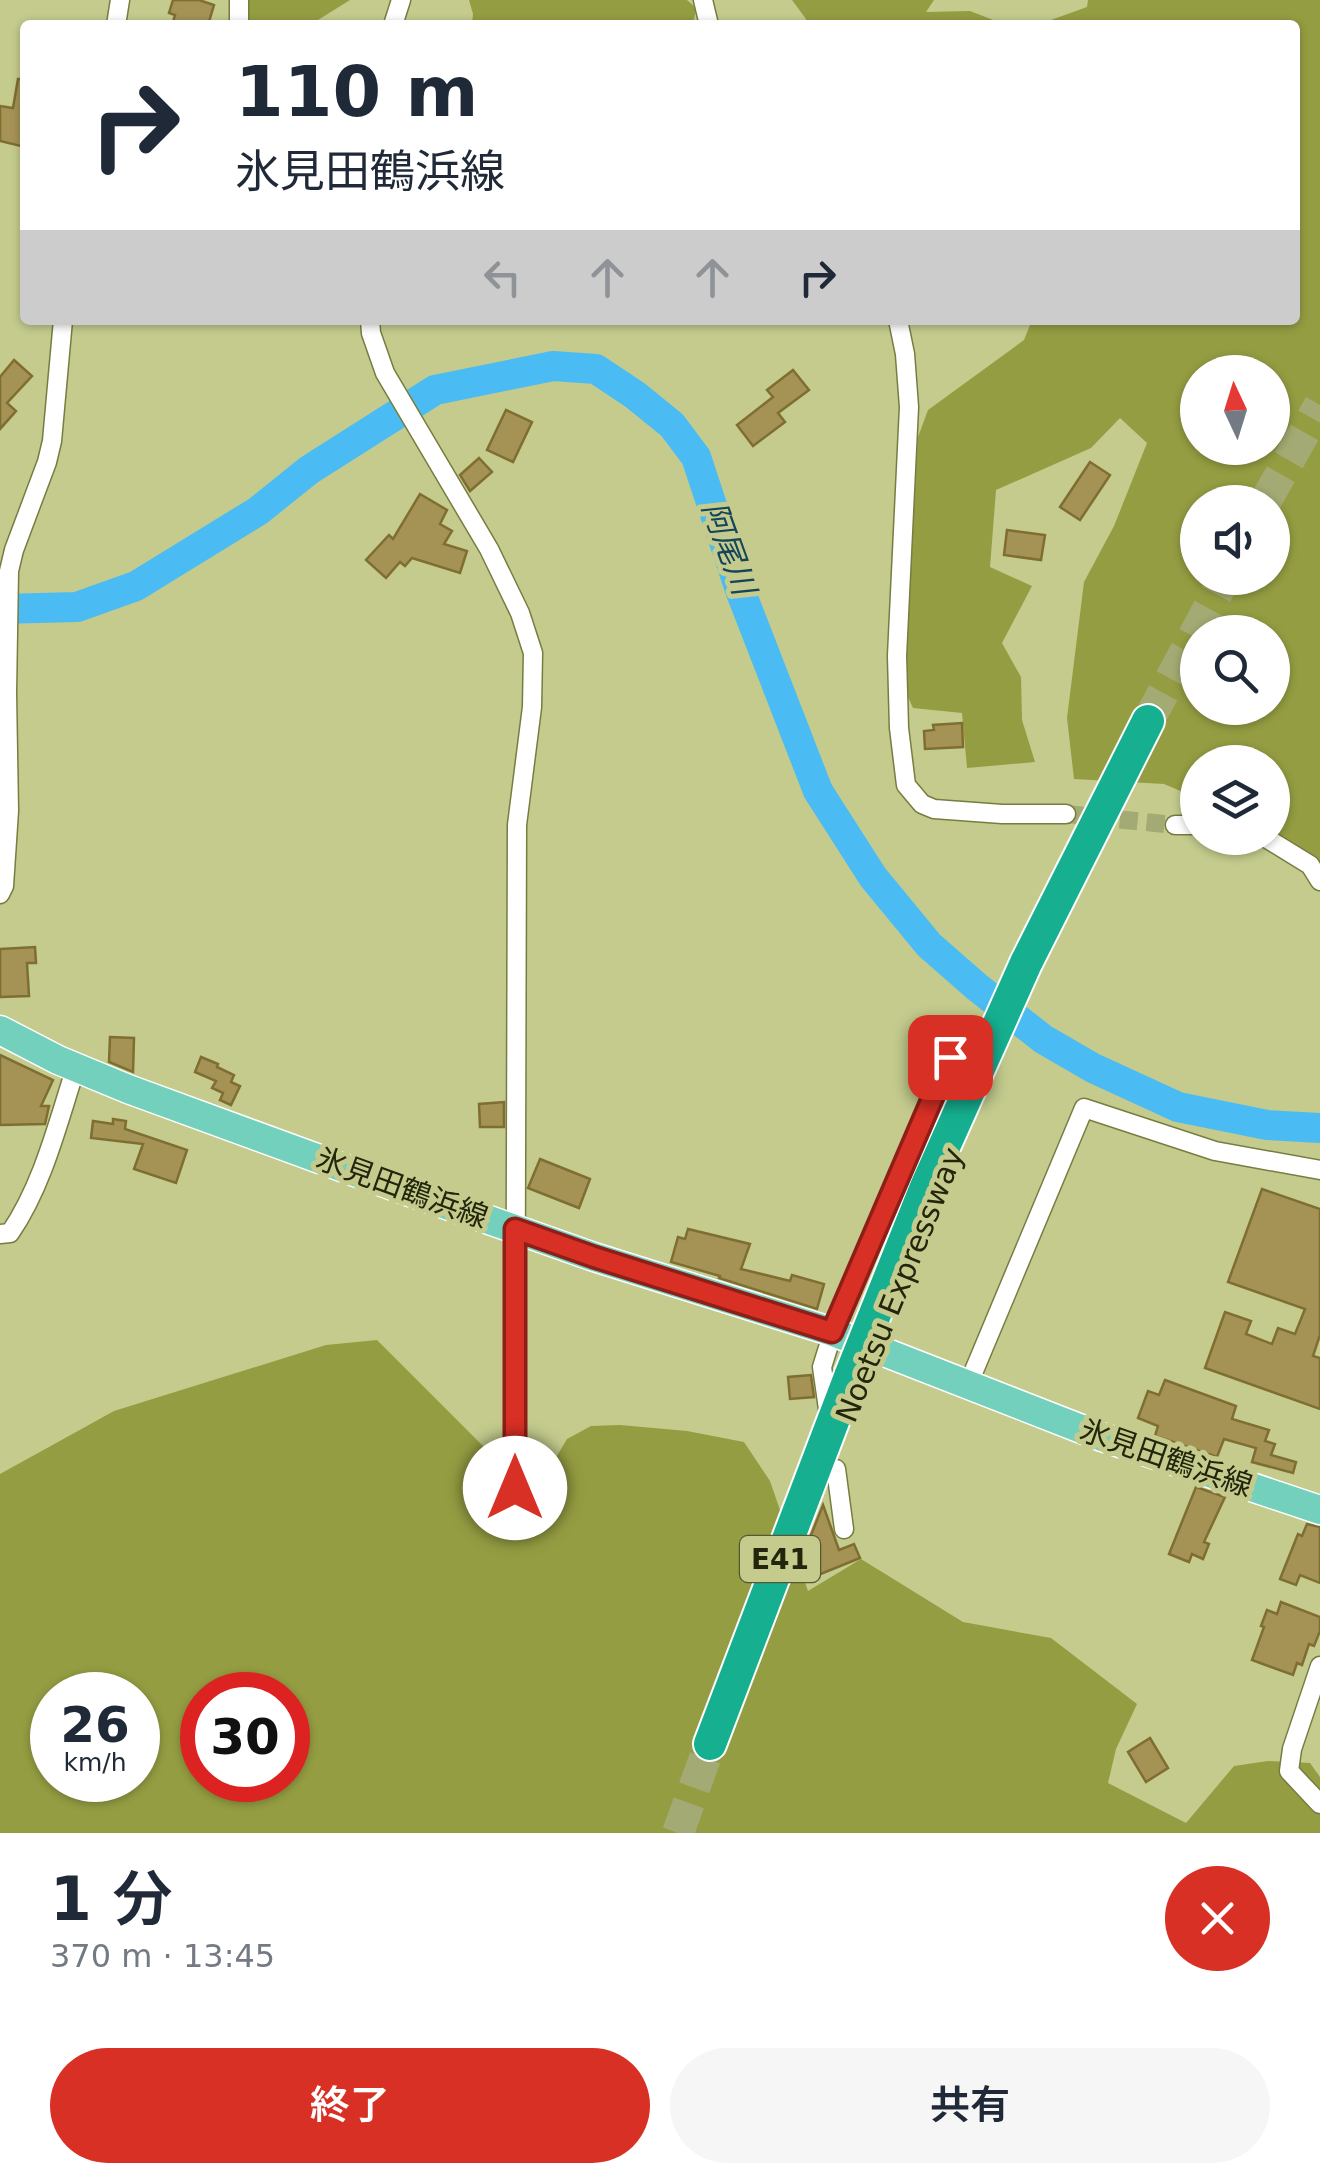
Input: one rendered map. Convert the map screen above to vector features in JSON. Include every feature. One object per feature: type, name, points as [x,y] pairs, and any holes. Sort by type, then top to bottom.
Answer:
[{"type":"highway","name":"Noetsu Expressway","points":[[717,1746],[856,1375],[1031,965],[1072,891],[1153,724]]},
{"type":"main road","name":"氷見田鶴浜線","points":[[0,1030],[128,1089],[594,1257],[832,1332],[1102,1436],[1320,1510]]},
{"type":"street","points":[[0,894],[4,886],[8,811],[9,571],[52,441],[63,325]]},
{"type":"street","points":[[370,325],[386,373],[489,549],[520,613],[533,653],[532,707],[517,825],[515,1488]]},
{"type":"street","points":[[899,325],[909,407],[897,656],[899,728],[906,785],[922,804],[934,809],[1066,814]]},
{"type":"street","points":[[1175,825],[1180,825]]},
{"type":"street","points":[[1290,853],[1310,865],[1320,880]]},
{"type":"street","points":[[829,1416],[822,1367],[832,1332],[964,1026]]},
{"type":"street","points":[[0,1234],[10,1233],[22,1216],[76,1068]]},
{"type":"street","points":[[968,1385],[1084,1108],[1215,1152],[1320,1170]]},
{"type":"street","points":[[836,1470],[844,1529]]},
{"type":"street","points":[[1320,1666],[1292,1749],[1289,1772],[1320,1804]]},
{"type":"green space","points":[[245,0],[350,0],[318,20],[246,20]]},
{"type":"green space","points":[[469,0],[687,0],[696,8],[694,20],[472,20]]},
{"type":"green space","points":[[792,0],[934,0],[926,12],[970,11],[993,20],[806,20]]},
{"type":"green space","points":[[1088,0],[1320,0],[1320,869],[1290,847],[1290,745],[1180,745],[1180,791],[1164,784],[1074,779],[1067,718],[1084,582],[1114,526],[1147,443],[1120,418],[1091,448],[996,490],[990,567],[1032,586],[1002,643],[1021,677],[1022,720],[1035,762],[967,768],[962,713],[913,708],[904,688],[918,437],[928,410],[1024,340],[1030,325],[1300,325],[1300,20],[1051,20],[1087,7]]},
{"type":"green space","points":[[377,1340],[533,1496],[567,1439],[591,1426],[687,1431],[744,1442],[770,1481],[808,1591],[861,1559],[963,1622],[1051,1638],[1137,1704],[1116,1749],[1108,1783],[1186,1823],[1234,1766],[1268,1761],[1310,1763],[1320,1777],[1320,1833],[0,1833],[0,1474],[114,1411],[326,1345]]},
{"type":"building","points":[[173,0],[199,0],[214,5],[210,20],[174,20],[175,15],[169,13]]},
{"type":"building","points":[[20,79],[20,146],[0,141],[0,106],[13,108]]},
{"type":"building","points":[[14,360],[32,376],[7,403],[16,411],[0,429],[0,377]]},
{"type":"building","points":[[793,370],[809,390],[778,413],[785,422],[753,446],[737,425],[773,397],[767,390]]},
{"type":"building","points":[[506,410],[532,422],[513,462],[487,450]]},
{"type":"building","points":[[479,458],[492,472],[470,491],[460,475]]},
{"type":"building","points":[[1090,462],[1110,475],[1080,520],[1060,507]]},
{"type":"building","points":[[420,494],[447,510],[440,524],[452,531],[444,544],[467,551],[460,573],[412,558],[405,566],[400,562],[386,578],[366,560],[389,535],[393,539]]},
{"type":"building","points":[[1007,530],[1045,535],[1041,560],[1004,555]]},
{"type":"building","points":[[962,723],[963,747],[925,749],[924,731],[934,730],[933,725]]},
{"type":"building","points":[[35,947],[36,963],[27,963],[29,996],[0,997],[0,949]]},
{"type":"building","points":[[110,1037],[134,1038],[133,1072],[109,1062]]},
{"type":"building","points":[[0,1055],[53,1080],[41,1106],[49,1106],[45,1124],[0,1125]]},
{"type":"building","points":[[201,1057],[234,1075],[231,1082],[240,1086],[231,1105],[220,1100],[223,1093],[212,1088],[216,1081],[195,1072]]},
{"type":"building","points":[[504,1102],[504,1127],[480,1127],[479,1104]]},
{"type":"building","points":[[113,1119],[126,1121],[125,1129],[187,1150],[176,1183],[134,1169],[143,1144],[91,1138],[93,1121],[113,1124]]},
{"type":"building","points":[[540,1159],[590,1179],[579,1208],[528,1188]]},
{"type":"building","points":[[1262,1189],[1320,1209],[1320,1335],[1313,1356],[1320,1358],[1320,1409],[1205,1368],[1225,1312],[1251,1321],[1246,1334],[1272,1344],[1278,1328],[1295,1334],[1305,1309],[1228,1282]]},
{"type":"building","points":[[688,1229],[750,1244],[741,1269],[790,1281],[792,1275],[824,1284],[817,1309],[671,1262],[678,1237],[685,1239]]},
{"type":"building","points":[[811,1375],[814,1397],[790,1399],[788,1377]]},
{"type":"building","points":[[1165,1380],[1236,1406],[1232,1419],[1269,1430],[1265,1441],[1275,1444],[1271,1455],[1296,1462],[1293,1473],[1252,1462],[1256,1448],[1224,1439],[1217,1457],[1155,1436],[1158,1426],[1138,1418],[1148,1391],[1159,1395]]},
{"type":"building","points":[[1196,1487],[1225,1497],[1204,1542],[1209,1544],[1203,1559],[1192,1554],[1189,1562],[1169,1554]]},
{"type":"building","points":[[823,1505],[839,1550],[854,1544],[860,1558],[818,1575],[810,1554],[803,1555]]},
{"type":"building","points":[[1307,1524],[1320,1527],[1320,1583],[1300,1575],[1296,1585],[1280,1579],[1298,1534],[1302,1536]]},
{"type":"building","points":[[1281,1602],[1320,1617],[1314,1646],[1309,1644],[1302,1665],[1297,1663],[1293,1675],[1252,1660],[1267,1610],[1277,1614]]},
{"type":"building","points":[[1150,1738],[1168,1768],[1146,1782],[1128,1752]]},
{"type":"waterway","name":"阿尾川","points":[[0,609],[77,607],[136,586],[258,511],[309,470],[435,390],[553,366],[596,369],[672,425],[696,457],[740,590],[818,791],[873,877],[929,945],[1043,1039],[1093,1068],[1178,1107],[1267,1125],[1320,1128]]},
{"type":"tunnel","points":[[1275,485],[1320,405]]},
{"type":"tunnel","points":[[1148,721],[1216,595]]},
{"type":"tunnel","points":[[1066,814],[1175,825]]},
{"type":"tunnel","points":[[678,1833],[710,1744]]},
{"type":"route","points":[[515,1488],[515,1229],[832,1332],[950,1057]]}]
